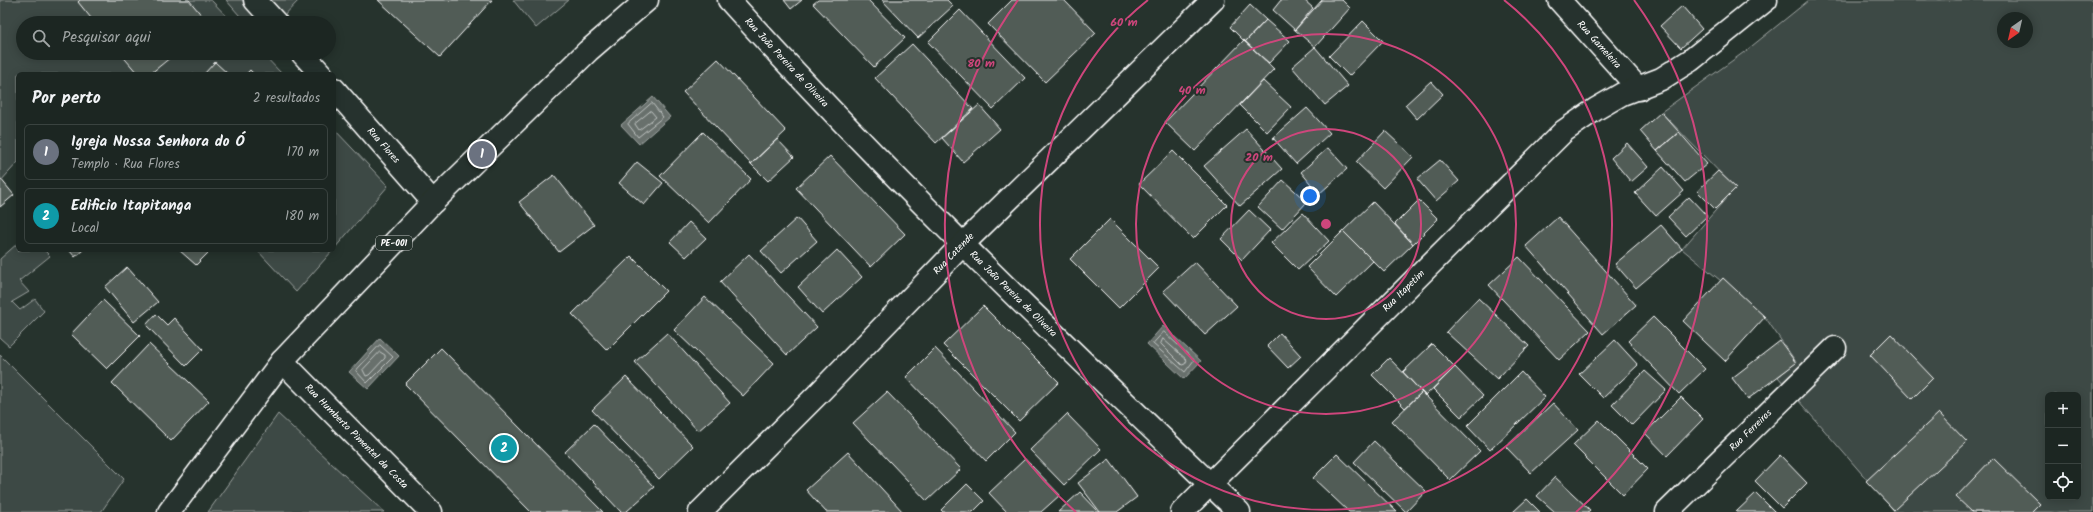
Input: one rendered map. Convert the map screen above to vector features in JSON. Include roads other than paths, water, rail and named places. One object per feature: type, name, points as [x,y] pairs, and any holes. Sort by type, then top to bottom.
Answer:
[{"type":"street","points":[[255,0],[270,16]]},
{"type":"street","name":"PE-001","points":[[169,512],[282,361],[433,202],[588,51],[647,0]]},
{"type":"street","name":"Rua João Pereira de Oliveira","points":[[729,0],[795,73],[962,245],[1239,512]]},
{"type":"street","name":"Rua Catende","points":[[700,512],[818,394],[962,245],[1213,0]]},
{"type":"street","name":"Rua Gameleira","points":[[1559,0],[1639,89]]},
{"type":"street","name":"Rua Itapetim","points":[[1182,512],[1564,131],[1596,109],[1622,94],[1639,89],[1661,79],[1691,60],[1766,0]]},
{"type":"street","points":[[308,60],[319,72]]},
{"type":"street","name":"Rua Flores","points":[[336,91],[433,202]]},
{"type":"street","name":"Rua Ferreiros","points":[[1667,512],[1835,348]]},
{"type":"street","name":"Rua Humberto Pimentel da Costa","points":[[282,361],[431,512]]},
{"type":"water","points":[[653,97],[670,117],[639,144],[621,125]]},
{"type":"water","points":[[1163,326],[1201,361],[1184,379],[1147,344]]},
{"type":"water","points":[[380,338],[399,356],[368,389],[349,372]]},
{"type":"place","name":"Igreja Nossa Senhora do Ó","points":[[482,154]]},
{"type":"place","name":"Edificio Itapitanga","points":[[504,448]]}]
